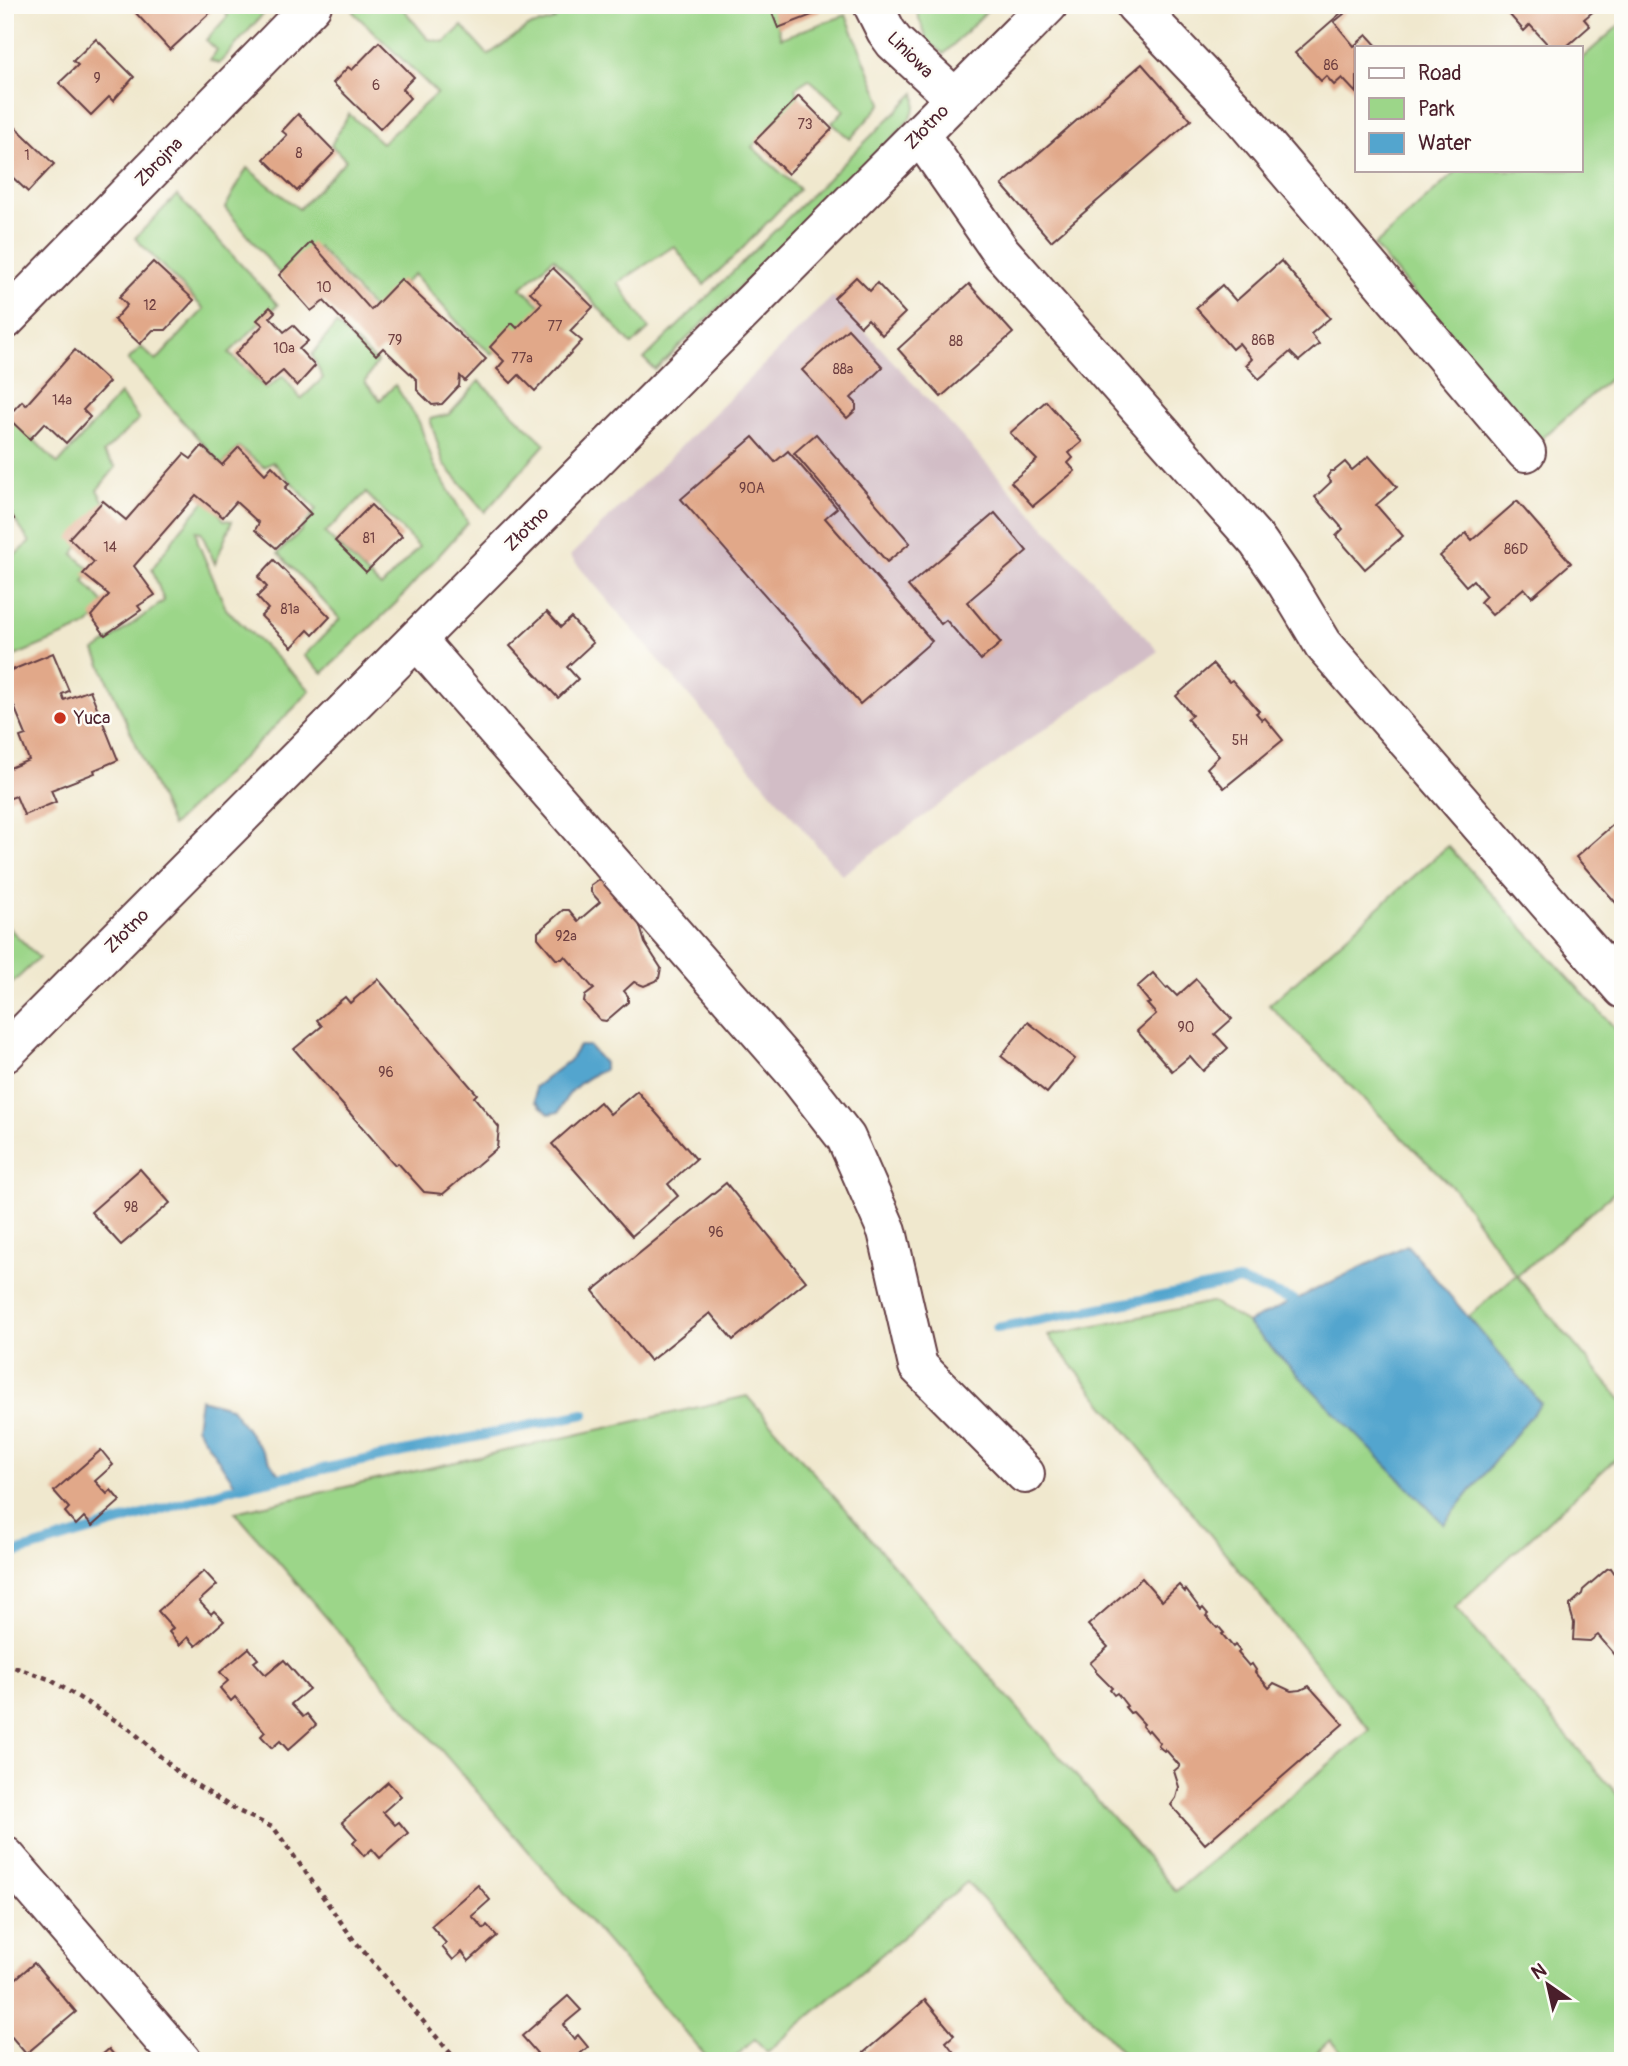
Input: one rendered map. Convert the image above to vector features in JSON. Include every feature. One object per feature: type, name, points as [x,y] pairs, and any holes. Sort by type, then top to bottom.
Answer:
[{"type":"street","name":"Zbrojna","points":[[5,320],[312,5]]},
{"type":"street","name":"Liniowa","points":[[873,5],[894,42],[955,98]]},
{"type":"street","name":"Złotno","points":[[5,1053],[1048,5]]},
{"type":"street","points":[[1135,5],[1242,117],[1526,452]]},
{"type":"street","points":[[920,135],[1001,252],[1258,542],[1324,644],[1623,989]]},
{"type":"street","points":[[417,640],[789,1065],[846,1138],[887,1231],[918,1366],[1025,1474]]},
{"type":"street","points":[[5,1856],[182,2061]]},
{"type":"path","points":[[5,1664],[49,1679],[131,1730],[182,1776],[236,1810],[274,1828],[353,1938],[457,2061]]},
{"type":"shaded area","points":[[833,296],[1158,651],[842,875],[570,556]]},
{"type":"green space","points":[[220,5],[271,5],[219,64],[210,60],[217,50],[206,40],[228,16]]},
{"type":"green space","points":[[360,5],[400,5],[428,39],[445,42],[462,26],[488,55],[528,27],[555,20],[542,5],[772,5],[781,38],[846,15],[882,103],[850,139],[832,123],[844,110],[809,79],[795,88],[799,99],[752,147],[799,189],[704,285],[674,246],[618,283],[649,329],[632,345],[554,258],[521,288],[546,310],[492,354],[468,334],[414,274],[375,311],[318,247],[284,279],[225,208],[247,168],[299,209],[346,160],[331,145],[349,114],[382,143],[437,93],[353,12]]},
{"type":"green space","points":[[914,5],[993,5],[944,54],[928,42]]},
{"type":"green space","points":[[1623,22],[1623,367],[1539,441],[1374,246],[1456,172],[1582,172],[1582,58]]},
{"type":"green space","points":[[915,93],[913,113],[892,139],[655,370],[644,359]]},
{"type":"green space","points":[[177,195],[278,305],[229,353],[266,389],[283,376],[301,399],[323,378],[312,355],[336,324],[377,362],[365,382],[380,400],[395,385],[419,422],[434,465],[468,523],[396,603],[323,673],[304,656],[340,619],[278,553],[300,532],[316,509],[273,462],[264,467],[239,447],[222,465],[128,360],[141,347],[156,361],[204,309],[135,238]],"holes":[[[366,493],[419,547],[381,587],[325,533]]]},
{"type":"green space","points":[[479,381],[545,444],[485,512],[444,464],[430,419],[450,414]]},
{"type":"green space","points":[[120,394],[139,419],[103,453],[116,467],[97,490],[107,507],[73,554],[93,572],[84,581],[108,608],[85,627],[5,660],[5,563],[30,542],[14,519],[5,498],[5,411],[58,464]]},
{"type":"green space","points":[[208,497],[224,520],[232,521],[215,564],[201,532],[196,531],[198,543],[226,609],[310,690],[172,826],[95,651],[164,601],[152,569]]},
{"type":"green space","points":[[1448,846],[1623,1037],[1623,1185],[1517,1276],[1623,1402],[1623,1452],[1455,1607],[1623,1801],[1623,2061],[1348,2061],[1330,2040],[1307,2061],[1130,2061],[967,1882],[767,2052],[755,2039],[731,2061],[710,2061],[235,1512],[747,1396],[1176,1891],[1370,1730],[1048,1336],[1211,1302],[1247,1323],[1445,1523],[1540,1404],[1468,1317],[1516,1275],[1455,1190],[1269,1005]]},
{"type":"green space","points":[[5,924],[39,958],[5,990]]},
{"type":"water","points":[[579,1046],[589,1046],[604,1063],[604,1070],[577,1086],[566,1098],[559,1112],[549,1114],[535,1101],[535,1087],[571,1059]]},
{"type":"water","points":[[1407,1245],[1541,1403],[1444,1524],[1247,1323]]},
{"type":"water","points":[[200,1399],[230,1407],[282,1478],[237,1487],[196,1427]]},
{"type":"building","points":[[140,5],[209,5],[213,10],[170,50],[134,11]]},
{"type":"building","points":[[769,5],[818,5],[820,12],[778,28]]},
{"type":"building","points":[[1501,5],[1601,5],[1584,19],[1590,26],[1567,46],[1549,46],[1530,25],[1524,31]]},
{"type":"building","points":[[1342,12],[1344,14],[1334,22],[1354,46],[1367,35],[1377,46],[1355,46],[1355,92],[1342,78],[1334,85],[1326,76],[1321,81],[1295,53]]},
{"type":"building","points":[[96,39],[134,77],[113,101],[109,97],[91,115],[59,83],[78,65],[73,61]]},
{"type":"building","points":[[379,42],[414,77],[402,89],[410,98],[380,129],[333,83],[348,67],[352,70]]},
{"type":"building","points":[[1142,64],[1191,120],[1051,241],[1002,185]]},
{"type":"building","points":[[799,96],[832,129],[788,174],[755,141]]},
{"type":"building","points":[[298,114],[335,152],[297,191],[264,159],[287,135],[282,131]]},
{"type":"building","points":[[5,117],[54,164],[28,192],[5,170]]},
{"type":"building","points":[[311,242],[371,310],[401,279],[486,359],[465,381],[460,376],[459,386],[442,404],[432,405],[417,390],[417,380],[383,348],[376,355],[324,301],[311,311],[279,275]]},
{"type":"building","points":[[1281,261],[1330,318],[1311,334],[1319,344],[1299,361],[1290,352],[1259,379],[1246,365],[1252,359],[1239,343],[1232,349],[1196,308],[1222,285],[1236,301]]},
{"type":"building","points":[[153,262],[194,300],[166,330],[153,330],[140,344],[114,320],[127,305],[119,297]]},
{"type":"building","points":[[553,268],[593,307],[570,331],[582,341],[535,391],[519,375],[511,383],[497,369],[504,361],[490,347],[512,323],[517,328],[542,303],[530,292]]},
{"type":"building","points":[[856,277],[870,291],[877,283],[905,313],[882,335],[868,319],[861,326],[834,298]]},
{"type":"building","points":[[969,284],[1013,333],[941,397],[898,349]]},
{"type":"building","points":[[270,307],[275,312],[270,317],[284,332],[293,325],[308,341],[299,349],[315,366],[297,386],[283,371],[264,387],[235,354],[263,325],[257,320]]},
{"type":"building","points":[[848,329],[883,367],[851,398],[856,403],[856,410],[847,418],[802,370]]},
{"type":"building","points":[[75,350],[109,382],[83,410],[90,417],[66,443],[45,423],[30,439],[7,417],[22,401],[26,405]]},
{"type":"building","points":[[1046,401],[1082,442],[1069,453],[1073,458],[1068,463],[1075,471],[1033,506],[1011,482],[1037,460],[1010,433]]},
{"type":"building","points":[[816,434],[910,543],[887,562],[794,453]]},
{"type":"building","points":[[753,437],[775,462],[788,451],[837,508],[825,518],[932,641],[860,704],[681,499]]},
{"type":"building","points":[[202,446],[222,465],[239,447],[265,474],[272,466],[289,484],[285,488],[311,514],[276,548],[255,530],[259,523],[236,502],[223,517],[196,495],[134,566],[155,595],[138,606],[141,610],[105,635],[91,616],[109,595],[83,574],[94,562],[69,538],[103,501],[126,520],[184,454],[191,459]]},
{"type":"building","points":[[1369,456],[1397,487],[1376,505],[1403,536],[1365,569],[1336,536],[1343,529],[1315,497],[1331,482],[1327,477],[1331,471],[1345,462],[1352,470]]},
{"type":"building","points":[[5,498],[14,519],[5,523]]},
{"type":"building","points":[[1517,501],[1571,563],[1532,597],[1524,588],[1492,615],[1480,602],[1486,596],[1473,580],[1466,586],[1440,556],[1466,533],[1472,540]]},
{"type":"building","points":[[371,505],[402,536],[366,572],[335,541]]},
{"type":"building","points":[[995,513],[1027,551],[967,602],[1001,643],[981,660],[946,620],[941,624],[908,586]]},
{"type":"building","points":[[274,560],[330,617],[313,635],[308,630],[292,647],[261,616],[268,609],[257,597],[267,587],[258,577]]},
{"type":"building","points":[[547,612],[561,627],[571,618],[593,643],[567,667],[578,679],[558,698],[510,646]]},
{"type":"building","name":"Yuca","points":[[53,653],[69,691],[62,694],[64,700],[90,690],[118,760],[94,770],[95,773],[51,790],[56,802],[24,815],[16,796],[5,800],[5,770],[29,760],[20,737],[26,735],[9,694],[5,695],[5,673]]},
{"type":"building","points":[[1213,664],[1229,682],[1232,680],[1259,711],[1256,713],[1262,720],[1265,718],[1283,740],[1224,788],[1207,768],[1219,756],[1187,719],[1192,715],[1176,696]]},
{"type":"building","points":[[1623,816],[1623,911],[1576,857]]},
{"type":"building","points":[[602,877],[636,913],[645,943],[661,968],[656,981],[644,986],[634,982],[624,991],[628,1002],[606,1021],[600,1020],[584,1002],[585,996],[594,989],[565,956],[556,959],[538,938],[538,932],[563,910],[569,910],[578,921],[600,902],[591,892],[591,885]]},
{"type":"building","points":[[1153,973],[1177,996],[1196,979],[1232,1019],[1215,1034],[1228,1048],[1203,1071],[1190,1056],[1172,1071],[1137,1031],[1156,1014],[1137,987]]},
{"type":"building","points":[[378,979],[477,1094],[474,1097],[499,1127],[497,1148],[443,1194],[424,1192],[398,1163],[395,1165],[294,1049],[322,1026],[317,1020],[345,997],[350,1003]]},
{"type":"building","points":[[1028,1022],[1075,1059],[1047,1093],[1001,1056]]},
{"type":"building","points":[[637,1091],[696,1159],[668,1184],[678,1196],[632,1236],[552,1144],[600,1102],[610,1114]]},
{"type":"building","points":[[140,1169],[170,1203],[121,1245],[91,1212]]},
{"type":"building","points":[[726,1183],[806,1281],[733,1340],[710,1313],[650,1361],[593,1291]]},
{"type":"building","points":[[101,1450],[113,1465],[95,1481],[107,1494],[111,1490],[120,1501],[92,1526],[84,1517],[76,1525],[65,1512],[69,1508],[54,1491]]},
{"type":"building","points":[[1623,1567],[1623,1664],[1598,1635],[1590,1641],[1573,1640],[1574,1623],[1570,1605],[1607,1569],[1611,1568],[1615,1574]]},
{"type":"building","points":[[204,1571],[217,1585],[199,1601],[211,1614],[214,1611],[224,1621],[196,1646],[188,1637],[180,1645],[169,1632],[173,1628],[158,1611]]},
{"type":"building","points":[[1142,1578],[1162,1601],[1179,1585],[1185,1592],[1186,1590],[1233,1647],[1235,1645],[1240,1651],[1238,1653],[1249,1666],[1252,1664],[1255,1672],[1269,1688],[1274,1683],[1291,1691],[1309,1686],[1343,1724],[1205,1844],[1171,1805],[1179,1787],[1174,1771],[1180,1766],[1165,1749],[1164,1751],[1158,1746],[1160,1743],[1149,1730],[1147,1732],[1142,1726],[1144,1724],[1133,1712],[1130,1713],[1117,1693],[1114,1695],[1110,1690],[1112,1688],[1090,1663],[1108,1647],[1088,1625]]},
{"type":"building","points":[[249,1648],[258,1659],[254,1662],[266,1675],[284,1660],[309,1689],[291,1704],[303,1717],[307,1714],[316,1725],[288,1750],[280,1741],[272,1748],[261,1736],[265,1732],[235,1697],[231,1701],[220,1688],[228,1681],[220,1672]]},
{"type":"building","points":[[388,1782],[401,1796],[383,1812],[395,1825],[399,1822],[408,1833],[380,1858],[372,1849],[364,1856],[353,1843],[357,1839],[342,1822]]},
{"type":"building","points":[[478,1885],[490,1900],[472,1916],[484,1929],[487,1925],[497,1936],[469,1961],[462,1952],[453,1960],[442,1947],[446,1943],[431,1926]]},
{"type":"building","points":[[34,1963],[76,2012],[26,2054],[5,2029],[5,1988]]},
{"type":"building","points":[[568,1996],[581,2010],[563,2025],[574,2039],[578,2035],[588,2047],[571,2061],[536,2061],[532,2057],[537,2053],[522,2036]]},
{"type":"building","points":[[925,2000],[954,2035],[946,2042],[956,2055],[949,2061],[854,2061]]},
{"type":"building","points":[[109,2049],[119,2061],[95,2061]]},
{"type":"waterway","points":[[997,1328],[1239,1281],[1293,1300]]},
{"type":"waterway","points":[[5,1556],[237,1487],[584,1414]]},
{"type":"place","name":"Yuca","points":[[60,718]]}]
